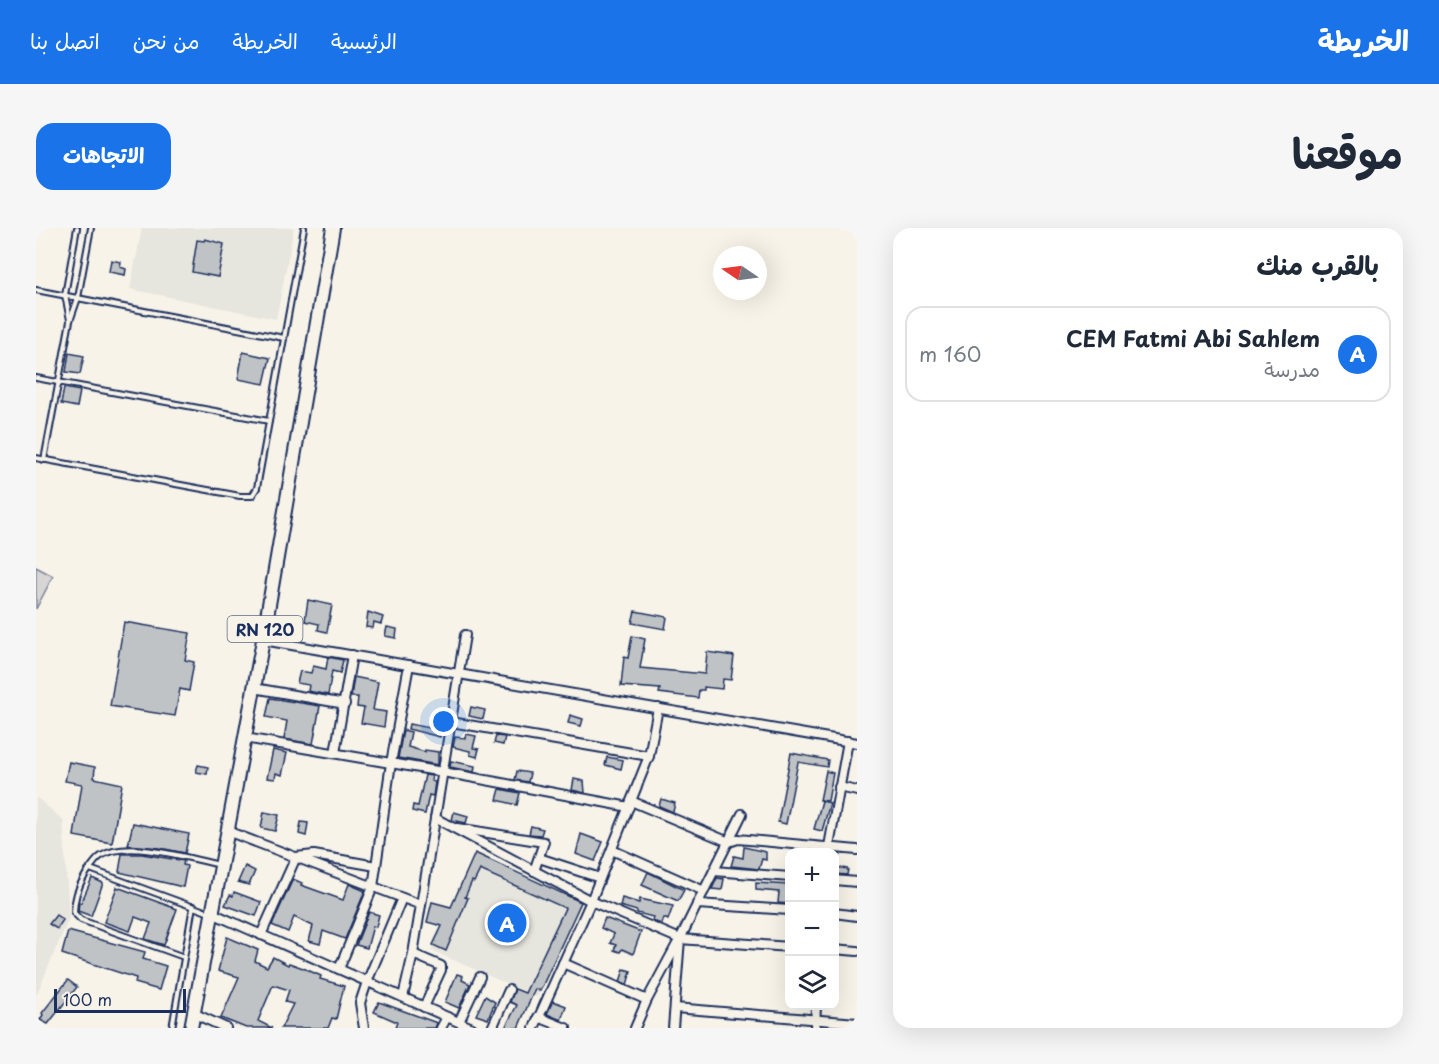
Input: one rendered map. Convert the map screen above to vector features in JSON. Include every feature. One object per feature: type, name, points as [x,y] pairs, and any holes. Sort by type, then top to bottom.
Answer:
[{"type":"main road","name":"RN 120","points":[[191,1028],[263,640],[333,228]]},
{"type":"street","points":[[403,997],[413,954],[465,635]]},
{"type":"street","points":[[263,640],[857,743]]},
{"type":"street","points":[[335,753],[352,655]]},
{"type":"street","points":[[339,969],[373,888],[391,763],[409,665]]},
{"type":"street","points":[[254,688],[345,704]]},
{"type":"street","points":[[534,1028],[591,901],[649,756],[658,708]]},
{"type":"street","points":[[451,722],[649,756]]},
{"type":"street","points":[[245,738],[630,804],[729,842],[738,839],[819,848]]},
{"type":"street","points":[[828,848],[848,741]]},
{"type":"street","points":[[839,787],[857,791]]},
{"type":"street","points":[[635,1028],[742,814]]},
{"type":"street","points":[[435,818],[591,901],[680,939],[785,946]]},
{"type":"street","points":[[451,827],[544,842],[534,871]]},
{"type":"street","points":[[228,831],[421,905]]},
{"type":"street","points":[[839,849],[857,850]]},
{"type":"street","points":[[612,850],[704,891]]},
{"type":"street","points":[[296,857],[314,855],[376,866]]},
{"type":"street","points":[[261,935],[296,857]]},
{"type":"street","points":[[538,858],[600,878]]},
{"type":"street","points":[[714,871],[785,877]]},
{"type":"street","points":[[839,880],[857,882]]},
{"type":"street","points":[[364,1028],[360,1003],[402,898]]},
{"type":"street","points":[[697,904],[785,910]]},
{"type":"street","points":[[212,913],[472,1028]]},
{"type":"street","points":[[839,914],[857,916]]},
{"type":"street","points":[[673,1028],[680,939]]},
{"type":"street","points":[[839,950],[857,951]]},
{"type":"street","points":[[413,954],[441,966],[424,1007]]},
{"type":"street","points":[[563,963],[647,1000]]},
{"type":"street","points":[[459,1022],[480,977]]},
{"type":"street","points":[[492,1028],[509,990]]},
{"type":"street","points":[[675,1008],[815,1024],[857,1023]]},
{"type":"street","points":[[193,1013],[226,1028]]},
{"type":"street","points":[[441,1028],[447,1017]]},
{"type":"street","points":[[538,1017],[566,1028]]},
{"type":"lane","points":[[70,321],[65,295],[77,228]]},
{"type":"lane","points":[[44,460],[70,321],[78,298],[91,228]]},
{"type":"lane","points":[[36,458],[240,496],[252,496],[257,488],[304,228]]},
{"type":"lane","points":[[36,290],[284,338]]},
{"type":"lane","points":[[36,378],[269,421]]},
{"type":"lane","points":[[184,957],[81,920],[74,913],[74,905],[81,882],[101,856],[125,849],[156,852],[221,865]]},
{"type":"lane","points":[[90,869],[212,913]]},
{"type":"lane","points":[[172,1028],[193,906]]},
{"type":"shaded area","points":[[142,228],[294,228],[276,319],[130,289]]},
{"type":"shaded area","points":[[36,567],[53,576],[36,609]]},
{"type":"shaded area","points":[[36,797],[63,820],[69,918],[36,996]]},
{"type":"shaded area","points":[[475,853],[581,901],[537,997],[431,950]]},
{"type":"building","points":[[205,239],[224,244],[218,277],[192,272],[197,240],[204,241]]},
{"type":"building","points":[[111,260],[121,262],[120,267],[126,269],[125,275],[109,272]]},
{"type":"building","points":[[243,352],[270,358],[264,384],[238,379]]},
{"type":"building","points":[[69,353],[84,356],[80,374],[66,372]]},
{"type":"building","points":[[64,388],[80,391],[77,407],[61,404]]},
{"type":"building","points":[[308,600],[332,605],[327,632],[318,630],[319,624],[305,621]]},
{"type":"building","points":[[635,611],[667,617],[665,629],[632,623]]},
{"type":"building","points":[[368,612],[383,617],[381,624],[374,622],[373,628],[366,627]]},
{"type":"building","points":[[124,622],[190,633],[185,660],[194,662],[189,691],[180,689],[175,716],[110,706]]},
{"type":"building","points":[[387,627],[397,629],[396,638],[385,636]]},
{"type":"building","points":[[632,636],[645,639],[640,668],[705,674],[707,652],[734,656],[731,680],[723,679],[722,689],[704,687],[704,690],[699,690],[698,698],[659,693],[660,689],[621,686],[624,657],[628,658]]},
{"type":"building","points":[[328,657],[343,660],[340,673],[332,671],[328,695],[308,691],[309,685],[297,683],[300,671],[311,673],[313,666],[326,669]]},
{"type":"building","points":[[354,677],[378,682],[373,710],[386,712],[384,727],[361,723],[364,708],[357,707],[358,697],[351,697]]},
{"type":"building","points":[[270,698],[320,706],[313,744],[284,739],[287,721],[266,717]]},
{"type":"building","points":[[471,707],[485,710],[483,719],[469,716]]},
{"type":"building","points":[[570,715],[583,719],[581,726],[568,723]]},
{"type":"building","points":[[409,724],[441,730],[440,737],[408,729]]},
{"type":"building","points":[[403,730],[411,732],[408,747],[425,752],[425,750],[438,752],[438,765],[398,758]]},
{"type":"building","points":[[466,734],[476,736],[473,748],[479,749],[477,757],[470,755],[470,751],[453,747],[455,737],[465,738]]},
{"type":"building","points":[[496,736],[505,737],[503,745],[494,743]]},
{"type":"building","points":[[273,750],[287,753],[282,775],[276,773],[275,779],[267,778]]},
{"type":"building","points":[[791,753],[828,760],[827,767],[798,762],[786,824],[778,822]]},
{"type":"building","points":[[607,757],[623,760],[621,769],[605,765]]},
{"type":"building","points":[[451,761],[475,766],[474,772],[450,767]]},
{"type":"building","points":[[69,762],[95,767],[94,778],[122,784],[112,843],[74,836],[82,784],[65,781]]},
{"type":"building","points":[[198,765],[208,767],[207,774],[196,772]]},
{"type":"building","points":[[517,771],[530,773],[528,782],[515,780]]},
{"type":"building","points":[[826,771],[833,773],[828,801],[820,800]]},
{"type":"building","points":[[425,775],[432,776],[431,781],[435,782],[433,796],[429,795],[425,814],[412,811],[413,805],[418,806]]},
{"type":"building","points":[[574,779],[584,781],[585,793],[572,790]]},
{"type":"building","points":[[500,789],[520,793],[517,805],[497,800]]},
{"type":"building","points":[[661,799],[675,803],[673,812],[659,806]]},
{"type":"building","points":[[822,801],[830,803],[822,831],[814,829]]},
{"type":"building","points":[[264,812],[279,815],[275,831],[261,828]]},
{"type":"building","points":[[454,812],[468,816],[466,823],[452,820]]},
{"type":"building","points":[[301,822],[308,823],[306,836],[299,834]]},
{"type":"building","points":[[133,823],[189,834],[185,853],[128,845]]},
{"type":"building","points":[[531,826],[543,829],[541,835],[529,834]]},
{"type":"building","points":[[581,834],[603,842],[595,861],[576,854]]},
{"type":"building","points":[[744,847],[766,852],[766,860],[762,859],[759,869],[731,866],[734,856],[743,858]]},
{"type":"building","points":[[475,853],[581,902],[540,991],[535,989],[518,1028],[505,1028],[517,1005],[510,1002],[515,989],[525,993],[565,908],[480,870],[465,897],[468,898],[446,951],[433,945],[442,926],[427,922],[432,902],[451,907]]},
{"type":"building","points":[[122,854],[142,854],[184,861],[183,865],[187,866],[183,887],[119,872]]},
{"type":"building","points":[[245,866],[255,871],[249,885],[238,882]]},
{"type":"building","points":[[839,868],[848,869],[847,875],[839,874]]},
{"type":"building","points":[[648,872],[684,890],[678,901],[642,885]]},
{"type":"building","points":[[92,878],[103,883],[91,916],[78,911],[79,902],[81,903]]},
{"type":"building","points":[[717,878],[724,879],[722,890],[712,889]]},
{"type":"building","points":[[293,879],[302,883],[301,885],[343,900],[349,884],[365,891],[345,939],[323,931],[320,944],[309,941],[313,926],[294,917],[288,932],[272,925]]},
{"type":"building","points":[[756,883],[785,885],[785,904],[778,903],[779,892],[756,890]]},
{"type":"building","points":[[117,887],[177,909],[164,945],[145,939],[151,923],[135,917],[130,931],[104,922]]},
{"type":"building","points":[[234,892],[261,902],[256,916],[225,905]]},
{"type":"building","points":[[622,898],[639,903],[640,899],[673,906],[668,920],[664,918],[662,924],[652,921],[653,917],[620,906]]},
{"type":"building","points":[[369,912],[379,915],[376,927],[373,926],[367,948],[356,945]]},
{"type":"building","points":[[56,915],[63,920],[57,929],[49,924]]},
{"type":"building","points":[[605,918],[641,932],[633,954],[622,949],[620,952],[614,950],[616,945],[610,943],[614,934],[601,928]]},
{"type":"building","points":[[68,931],[145,952],[143,959],[166,966],[159,990],[135,983],[136,978],[62,954]]},
{"type":"building","points":[[227,937],[258,950],[255,961],[267,967],[273,957],[288,965],[289,963],[321,976],[320,979],[344,986],[336,1019],[332,1018],[328,1028],[281,1028],[293,1004],[285,1002],[289,990],[273,985],[258,1021],[272,1028],[246,1028],[221,1018],[239,977],[218,971]]},
{"type":"building","points":[[624,969],[631,971],[627,985],[620,982]]},
{"type":"building","points":[[457,974],[463,976],[462,980],[470,984],[459,1008],[445,1002]]},
{"type":"building","points":[[68,980],[77,987],[48,1024],[40,1020],[42,1013]]},
{"type":"building","points":[[485,996],[495,1002],[488,1019],[476,1015]]},
{"type":"building","points":[[553,1001],[566,1006],[561,1020],[547,1014]]},
{"type":"building","points":[[379,1002],[437,1023],[435,1028],[395,1028],[397,1022],[374,1012]]},
{"type":"place","name":"CEM Fatmi Abi Sahlem","points":[[507,923]]}]
